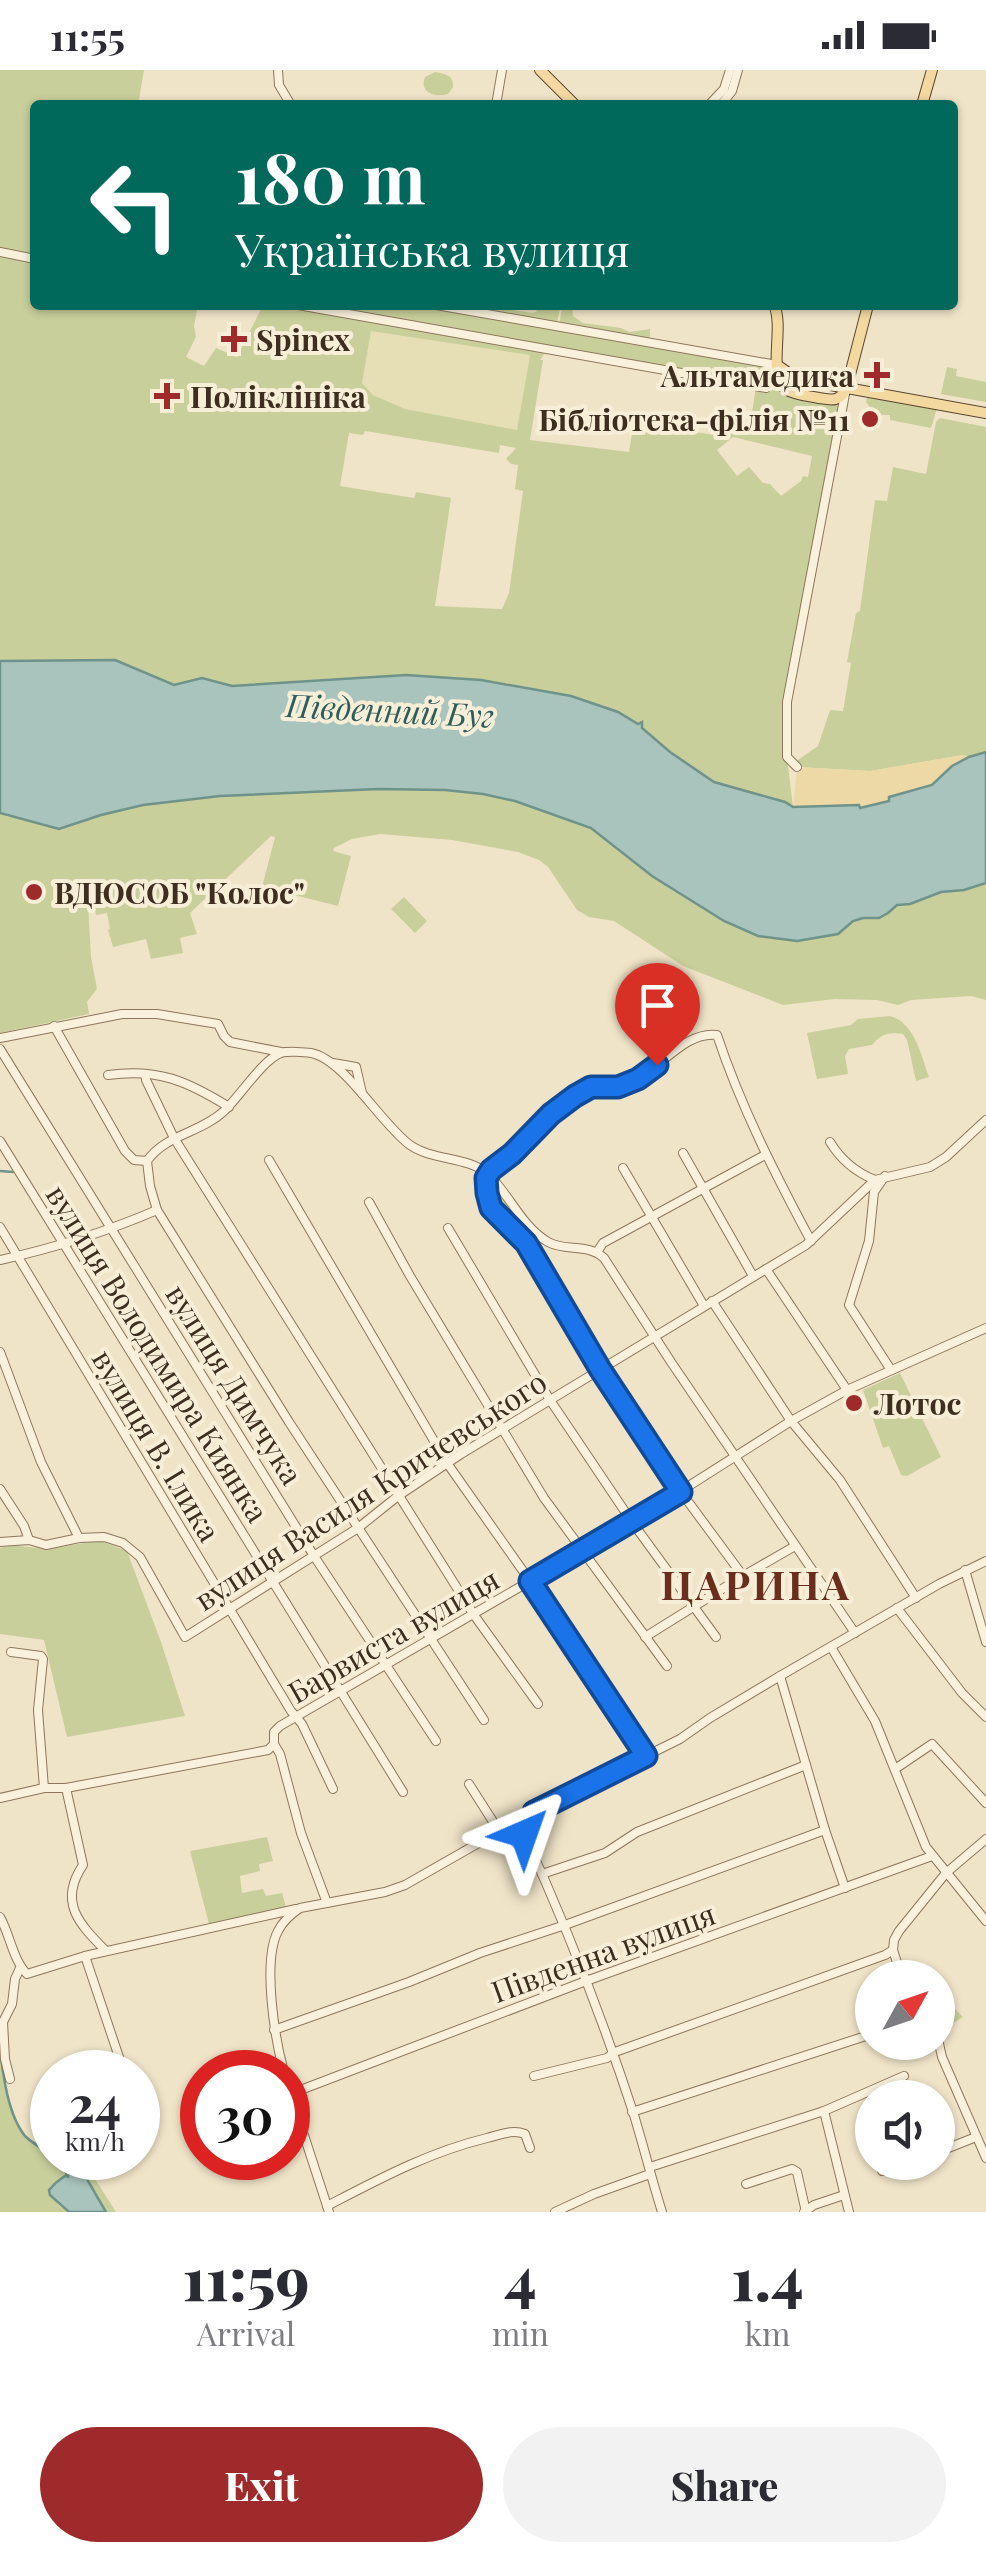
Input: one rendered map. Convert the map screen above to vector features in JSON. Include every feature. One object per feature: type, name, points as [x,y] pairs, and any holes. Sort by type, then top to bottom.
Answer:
[{"type":"main road","points":[[540,70],[570,100]]},
{"type":"main road","points":[[923,100],[932,70]]},
{"type":"main road","points":[[775,310],[779,323],[777,364],[798,380],[986,413]]},
{"type":"main road","points":[[846,390],[867,310]]},
{"type":"street","points":[[278,70],[279,85],[288,100]]},
{"type":"street","points":[[497,100],[502,70]]},
{"type":"street","points":[[714,100],[736,70]]},
{"type":"street","points":[[725,100],[731,93],[736,70]]},
{"type":"street","points":[[0,252],[30,257]]},
{"type":"street","points":[[327,310],[766,388]]},
{"type":"street","points":[[474,310],[777,364]]},
{"type":"street","points":[[716,378],[720,356]]},
{"type":"street","points":[[797,768],[787,757],[788,702],[846,390]]},
{"type":"street","points":[[0,1038],[122,1014],[218,1024],[230,1042],[282,1052],[310,1052],[333,1063],[356,1067],[363,1096]]},
{"type":"street","points":[[54,1026],[124,1151],[134,1160],[147,1161]]},
{"type":"street","points":[[743,1576],[681,1492],[600,1369],[526,1243],[491,1208],[488,1174],[551,1114],[582,1092],[591,1087],[618,1087],[638,1079],[692,1040],[716,1035],[732,1081],[810,1241]]},
{"type":"street","name":"вулиця Димчука","points":[[0,1049],[314,1556],[436,1741]]},
{"type":"street","points":[[282,1052],[268,1062],[229,1107],[152,1154],[147,1161],[157,1210],[484,1720]]},
{"type":"street","points":[[333,1063],[394,1130],[418,1150],[488,1174],[537,1235],[557,1247]]},
{"type":"street","points":[[108,1076],[145,1074],[180,1080],[229,1107]]},
{"type":"street","points":[[145,1074],[174,1138],[474,1615],[538,1704]]},
{"type":"street","points":[[830,1142],[852,1168],[880,1178],[930,1167],[986,1120]]},
{"type":"street","name":"вулиця Володимира Киянка","points":[[0,1141],[403,1792]]},
{"type":"street","points":[[683,1152],[753,1276]]},
{"type":"street","points":[[598,1252],[603,1244],[766,1155]]},
{"type":"street","points":[[268,1160],[447,1463],[646,1756]]},
{"type":"street","points":[[623,1168],[708,1304],[791,1421],[840,1480],[916,1598]]},
{"type":"street","points":[[880,1178],[874,1192],[869,1240],[850,1305],[892,1370]]},
{"type":"street","name":"вулиця Василя Кричевського","points":[[79,1538],[104,1536],[135,1551],[185,1637],[358,1528],[447,1463],[810,1241],[880,1178]]},
{"type":"street","points":[[369,1202],[544,1498],[668,1666]]},
{"type":"street","points":[[0,1260],[62,1244],[157,1210]]},
{"type":"street","name":"вулиця В. Ілика","points":[[0,1228],[310,1740],[333,1790]]},
{"type":"street","points":[[448,1228],[550,1400],[716,1637]]},
{"type":"street","points":[[526,1243],[598,1252],[604,1258],[855,1633]]},
{"type":"street","points":[[766,1269],[847,1390]]},
{"type":"street","name":"Барвиста вулиця","points":[[0,1798],[265,1751],[274,1744],[276,1729],[632,1522],[791,1421],[847,1390],[986,1328]]},
{"type":"street","points":[[0,1352],[41,1462],[79,1538],[46,1546],[28,1540],[0,1542]]},
{"type":"street","points":[[0,1490],[24,1526],[28,1540]]},
{"type":"street","points":[[644,1637],[795,1546]]},
{"type":"street","points":[[0,1917],[20,1968],[27,1974],[106,1951],[399,1887],[534,1812],[680,1739],[780,1676],[986,1561]]},
{"type":"street","points":[[964,1570],[986,1642]]},
{"type":"street","points":[[898,1608],[986,1717]]},
{"type":"street","points":[[831,1647],[876,1721],[932,1856],[986,1920]]},
{"type":"street","points":[[12,1652],[43,1659],[38,1710],[44,1788]]},
{"type":"street","points":[[780,1676],[846,1888]]},
{"type":"street","points":[[274,1744],[327,1902]]},
{"type":"street","points":[[895,1769],[932,1744],[986,1804]]},
{"type":"street","points":[[542,1874],[606,1852],[637,1832],[806,1765]]},
{"type":"street","points":[[469,1784],[500,1831]]},
{"type":"street","points":[[66,1788],[83,1865],[74,1880],[71,1899],[78,1917],[106,1951]]},
{"type":"street","points":[[534,1812],[534,1820],[524,1831],[586,1980],[662,2212]]},
{"type":"street","points":[[274,2030],[825,1830]]},
{"type":"street","points":[[896,1960],[894,1940],[900,1931],[946,1872],[986,1838]]},
{"type":"street","name":"Південна вулиця","points":[[310,2082],[932,1856]]},
{"type":"street","points":[[279,2050],[272,2004],[273,1946],[284,1922],[300,1908]]},
{"type":"street","points":[[534,2076],[607,2058],[893,1950]]},
{"type":"street","points":[[85,1956],[117,2050]]},
{"type":"street","points":[[10,2079],[3,2022],[12,2004],[20,1968]]},
{"type":"street","points":[[632,2112],[855,2040]]},
{"type":"street","points":[[943,2060],[986,2158]]},
{"type":"street","points":[[559,2211],[650,2170],[824,2111],[904,2076]]},
{"type":"street","points":[[824,2111],[849,2212]]},
{"type":"street","points":[[955,2144],[975,2135],[986,2124]]},
{"type":"street","points":[[310,2154],[328,2209],[410,2164],[471,2142],[516,2131],[525,2134],[530,2148]]},
{"type":"street","points":[[746,2184],[792,2170],[797,2172],[805,2212],[844,2195]]},
{"type":"shaded area","points":[[371,330],[530,355],[517,431],[405,409],[373,395],[362,383]]},
{"type":"green space","points":[[0,70],[144,70],[139,100],[30,100],[30,310],[197,310],[196,337],[186,357],[204,366],[216,348],[237,357],[260,310],[464,310],[762,363],[784,394],[841,405],[787,702],[787,757],[793,807],[714,782],[670,752],[642,728],[642,723],[559,694],[518,685],[436,677],[242,686],[200,679],[175,685],[158,680],[0,678]],"holes":[[[371,331],[530,355],[517,430],[405,409],[373,395],[362,383]],[[548,348],[756,387],[751,419],[726,437],[634,422],[629,452],[530,440],[540,360]],[[365,431],[499,453],[500,445],[516,448],[506,459],[518,465],[515,489],[523,491],[509,593],[502,609],[435,606],[451,498],[416,492],[414,498],[340,486],[349,433],[363,435]],[[733,437],[812,456],[808,477],[803,476],[781,496],[749,467],[737,476],[717,450]]]},
{"type":"green space","points":[[435,72],[452,80],[448,94],[433,94],[424,87],[425,77]]},
{"type":"green space","points":[[479,310],[532,313],[560,310],[557,323]]},
{"type":"green space","points":[[562,310],[572,310],[573,316],[583,323],[630,332],[650,329],[650,337],[649,339],[559,324]]},
{"type":"green space","points":[[947,367],[957,369],[956,376],[986,382],[986,402],[941,394]]},
{"type":"green space","points":[[868,393],[938,405],[931,428],[890,420],[890,415],[876,415],[866,402]]},
{"type":"green space","points":[[940,418],[986,427],[986,752],[870,771],[797,767],[798,760],[818,746],[830,710],[843,711],[851,663],[847,662],[856,613],[860,611],[875,500],[887,501],[893,467],[926,474]]},
{"type":"green space","points":[[378,789],[474,792],[585,826],[595,821],[844,927],[858,919],[879,918],[897,905],[986,883],[986,1000],[971,996],[911,1000],[898,1005],[835,999],[783,1005],[683,966],[614,921],[589,917],[577,910],[539,860],[518,852],[452,840],[380,834],[352,839],[334,848],[333,851],[351,856],[338,906],[262,887],[275,837],[271,836],[190,913],[197,934],[180,938],[183,953],[151,959],[146,939],[113,947],[107,913],[96,915],[93,902],[88,903],[97,989],[87,1002],[89,1014],[0,1033],[0,813],[8,817],[81,821],[151,803]]},
{"type":"green space","points":[[404,897],[427,921],[415,933],[391,909]]},
{"type":"green space","points":[[890,1016],[906,1025],[929,1077],[916,1081],[907,1040],[903,1034],[894,1033],[882,1036],[872,1045],[849,1049],[845,1056],[848,1074],[817,1079],[807,1033],[851,1025],[858,1019]]},
{"type":"green space","points":[[496,1191],[539,1241],[534,1243],[495,1205]]},
{"type":"green space","points":[[900,1373],[941,1457],[907,1476],[901,1475],[889,1446],[883,1448],[863,1390]]},
{"type":"green space","points":[[100,1541],[127,1551],[185,1716],[67,1737],[44,1640],[0,1634],[0,1548],[50,1548]]},
{"type":"green space","points":[[267,1837],[273,1861],[259,1864],[260,1871],[240,1876],[242,1893],[263,1889],[266,1896],[282,1893],[286,1907],[209,1924],[190,1851]]},
{"type":"green space","points":[[0,2049],[8,2098],[17,2122],[30,2140],[30,2180],[76,2180],[58,2205],[69,2212],[0,2212]]},
{"type":"green space","points":[[89,2180],[96,2180],[116,2212],[106,2212]]},
{"type":"sand","points":[[969,757],[952,766],[932,785],[890,801],[860,808],[793,807],[797,767],[870,771]]},
{"type":"water","name":"Південний Буг","points":[[115,660],[174,685],[202,678],[232,686],[406,675],[481,680],[571,696],[618,712],[638,724],[642,722],[642,728],[670,752],[714,782],[793,807],[860,808],[889,801],[889,797],[932,785],[952,766],[986,752],[986,883],[897,905],[879,918],[853,921],[838,934],[797,941],[758,936],[724,921],[652,876],[591,828],[483,794],[378,789],[220,796],[143,805],[59,829],[0,813],[0,661]]},
{"type":"water","points":[[59,2180],[88,2180],[106,2212],[69,2212],[49,2190]]},
{"type":"waterway","points":[[0,1171],[13,1172]]},
{"type":"waterway","points":[[0,2049],[14,2117],[30,2140]]},
{"type":"place","name":"Spinex","points":[[234,339]]},
{"type":"place","name":"Альтамедика","points":[[877,375]]},
{"type":"place","name":"Поліклініка","points":[[167,396]]},
{"type":"place","name":"Бібліотека-філія №11","points":[[870,419]]},
{"type":"place","name":"ВДЮСОБ \"Колос\"","points":[[34,892]]},
{"type":"place","name":"Лотос","points":[[854,1403]]},
{"type":"district","name":"ЦАРИНА","points":[[756,1583]]},
{"type":"route","points":[[524,1834],[534,1820],[534,1812],[646,1756],[530,1581],[681,1492],[600,1369],[526,1243],[491,1208],[486,1178],[551,1114],[575,1096],[591,1087],[618,1087],[657,1065]]}]
